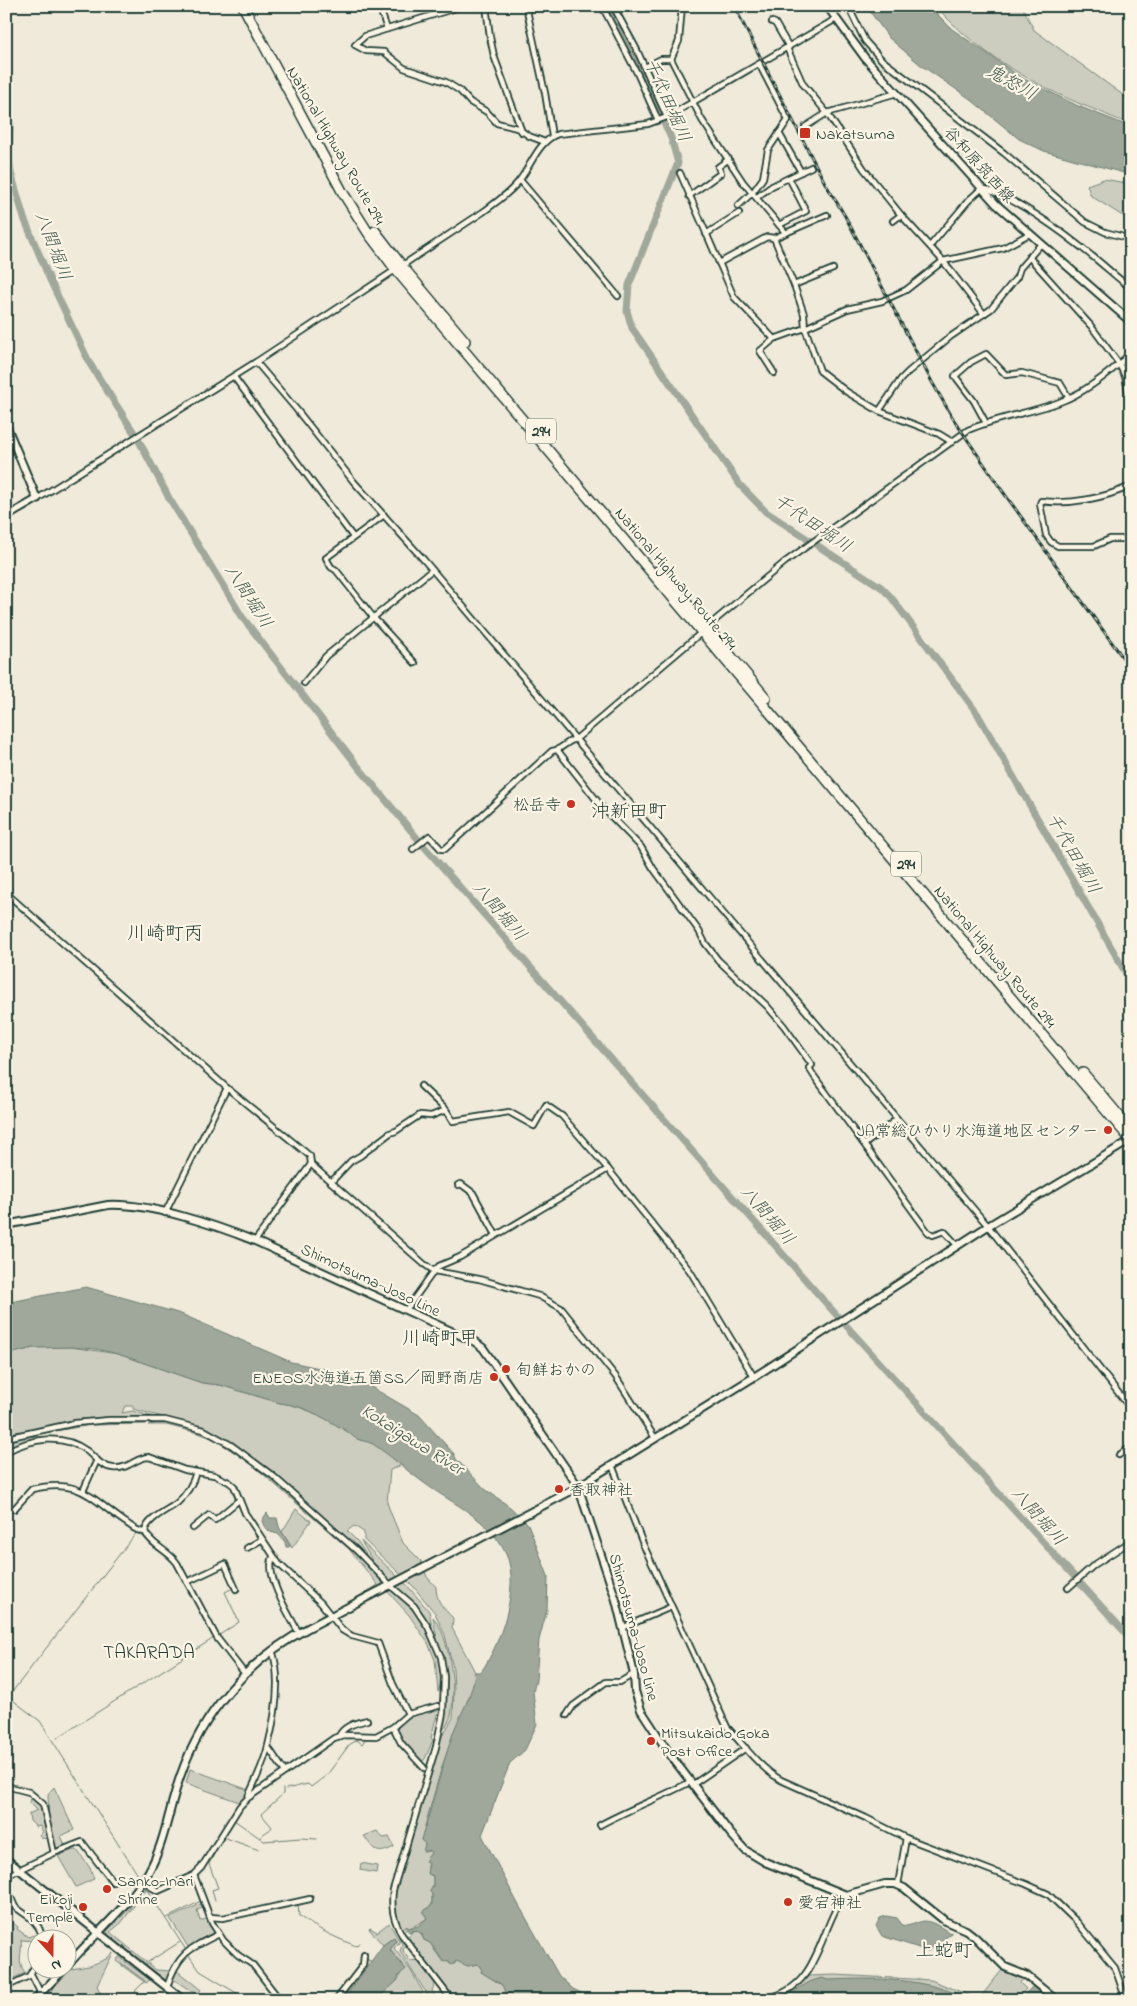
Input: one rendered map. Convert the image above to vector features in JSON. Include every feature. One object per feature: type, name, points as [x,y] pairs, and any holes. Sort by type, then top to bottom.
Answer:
[{"type":"highway","name":"National Highway Route 294","points":[[243,6],[343,193],[369,234],[1131,1140]]},
{"type":"highway","name":"National Highway Route 294","points":[[249,6],[347,190],[399,268]]},
{"type":"highway","name":"National Highway Route 294","points":[[704,630],[1131,1130]]},
{"type":"main road","name":"谷和原筑西線","points":[[827,6],[865,58],[982,188],[1029,234],[1131,322]]},
{"type":"main road","points":[[6,425],[37,498],[6,518]]},
{"type":"main road","points":[[78,1954],[127,1904],[144,1879],[154,1858],[180,1776],[189,1754],[211,1714],[245,1674],[272,1650],[299,1633],[578,1486],[850,1316],[988,1226],[1131,1140]]},
{"type":"main road","name":"Shimotsuma-Joso Line","points":[[6,1225],[108,1205],[125,1204],[165,1213],[255,1241],[475,1342],[483,1348],[578,1486],[616,1600],[634,1674],[635,1691],[642,1710],[691,1784],[745,1850],[786,1872],[846,1895]]},
{"type":"main road","points":[[6,1859],[183,2000]]},
{"type":"main road","points":[[846,1895],[885,1884],[898,1885],[910,1892],[945,1921],[966,1930],[1005,1967],[1027,1976],[1056,2000]]},
{"type":"main road","points":[[34,2000],[56,1978]]},
{"type":"street","points":[[379,6],[387,29]]},
{"type":"street","points":[[462,6],[365,36],[355,45],[366,51],[384,52],[404,68],[446,82],[460,91],[470,102],[487,112],[497,123],[545,142]]},
{"type":"street","points":[[486,6],[494,56],[522,132]]},
{"type":"street","points":[[526,6],[545,93],[552,136]]},
{"type":"street","points":[[613,6],[645,66],[667,116]]},
{"type":"street","points":[[630,6],[603,8],[637,73],[658,120]]},
{"type":"street","points":[[682,6],[678,41],[671,59],[702,120],[743,182],[785,232]]},
{"type":"street","points":[[848,6],[865,41],[882,60],[1004,153],[1085,222],[1105,232],[1131,239]]},
{"type":"street","points":[[37,498],[234,377],[503,197],[520,180],[545,142],[552,136],[648,124],[658,120],[692,103],[836,19]]},
{"type":"street","points":[[772,22],[775,23],[788,47],[803,84],[827,113],[864,168],[901,215],[943,261],[984,314]]},
{"type":"street","points":[[645,66],[662,59],[671,59]]},
{"type":"street","points":[[738,206],[753,192],[763,178],[768,150],[788,120],[759,64]]},
{"type":"street","points":[[805,127],[827,113],[898,93]]},
{"type":"street","points":[[779,132],[801,172]]},
{"type":"street","points":[[689,196],[721,173],[718,167],[729,159]]},
{"type":"street","points":[[757,197],[772,186],[811,167]]},
{"type":"street","points":[[680,173],[734,297],[774,339]]},
{"type":"street","points":[[779,225],[806,211],[789,178]]},
{"type":"street","points":[[520,180],[618,296]]},
{"type":"street","points":[[930,246],[968,201],[982,188],[1014,203],[1044,221],[1090,254],[1131,288]]},
{"type":"street","points":[[706,234],[739,213]]},
{"type":"street","points":[[719,263],[767,237],[774,238],[827,215]]},
{"type":"street","points":[[892,221],[901,215]]},
{"type":"street","points":[[774,373],[760,351],[774,339],[847,310],[882,301],[906,290],[943,261],[1003,248],[1029,234]]},
{"type":"street","points":[[774,238],[794,285],[804,314],[805,328],[820,371],[847,392],[879,411],[938,434],[952,442]]},
{"type":"street","points":[[879,411],[900,379],[950,337],[984,314],[1005,294],[1029,257],[1041,244]]},
{"type":"street","points":[[1029,257],[1091,326],[1119,364],[1125,376],[1131,423]]},
{"type":"street","points":[[794,285],[833,269]]},
{"type":"street","points":[[413,849],[429,836],[441,849],[445,849],[552,751],[558,751],[570,740],[576,739],[785,562],[968,430],[1069,398],[1086,388],[1131,353]]},
{"type":"street","points":[[986,423],[974,401],[955,376],[971,362],[986,354],[1006,375],[1022,373],[1060,383],[1069,398]]},
{"type":"street","points":[[256,362],[354,482],[432,570],[988,1226],[1131,1409]]},
{"type":"street","points":[[234,377],[353,537]]},
{"type":"street","points":[[1131,486],[1092,499],[1042,501],[1040,504],[1046,535],[1051,542],[1058,546],[1094,546],[1110,539],[1131,538]]},
{"type":"street","points":[[384,515],[326,558],[373,617],[415,663]]},
{"type":"street","points":[[304,683],[326,656],[432,570]]},
{"type":"street","points":[[558,751],[602,806],[641,847],[653,868],[718,960],[767,1006],[784,1026],[812,1065],[809,1068],[814,1076],[928,1232],[933,1235],[944,1231],[958,1246]]},
{"type":"street","points":[[6,893],[227,1088],[310,1156],[311,1164],[434,1270],[479,1279],[539,1296],[561,1308],[616,1377],[655,1438]]},
{"type":"street","points":[[421,1086],[446,1110],[453,1121],[510,1112],[534,1126],[546,1105],[562,1116],[608,1169],[690,1271],[754,1376]]},
{"type":"street","points":[[165,1213],[227,1088]]},
{"type":"street","points":[[331,1182],[351,1161],[390,1133],[420,1116],[431,1116],[446,1110]]},
{"type":"street","points":[[865,1144],[897,1119]]},
{"type":"street","points":[[255,1241],[311,1164]]},
{"type":"street","points":[[406,1310],[434,1270],[439,1266],[460,1257],[496,1234],[553,1204],[608,1169]]},
{"type":"street","points":[[458,1185],[460,1184],[473,1193],[496,1234]]},
{"type":"street","points":[[6,1438],[75,1423],[108,1420],[165,1420],[204,1430],[231,1445],[272,1476],[356,1550],[414,1606],[428,1627],[441,1657],[444,1687],[443,1713],[436,1748],[393,1890],[393,1916],[397,1927],[413,1951],[452,2000]]},
{"type":"street","points":[[6,1452],[20,1445],[46,1437],[80,1446],[106,1466],[116,1468],[128,1466],[144,1457],[149,1457],[185,1470],[214,1475],[229,1482],[234,1486],[239,1500],[273,1558],[290,1576],[321,1603],[346,1632],[378,1643],[393,1684],[408,1714]]},
{"type":"street","points":[[1119,1455],[1131,1447]]},
{"type":"street","points":[[83,1491],[97,1460]]},
{"type":"street","points":[[612,1465],[643,1544],[727,1727],[746,1748],[780,1780],[906,1838],[1048,1894],[1077,1922],[1116,1968],[1126,2000]]},
{"type":"street","points":[[145,1532],[145,1529],[154,1520],[178,1501],[192,1484],[196,1472]]},
{"type":"street","points":[[6,1507],[14,1509],[27,1492],[34,1488],[62,1485],[83,1491],[132,1527],[140,1532],[145,1532]]},
{"type":"street","points":[[193,1528],[209,1515],[215,1520],[239,1500]]},
{"type":"street","points":[[145,1532],[151,1541],[173,1557],[183,1572],[217,1638],[245,1674]]},
{"type":"street","points":[[247,1548],[262,1540]]},
{"type":"street","points":[[1069,1587],[1083,1574],[1131,1541]]},
{"type":"street","points":[[273,1558],[271,1563],[272,1577],[299,1633]]},
{"type":"street","points":[[187,1582],[225,1564],[236,1588]]},
{"type":"street","points":[[622,1628],[671,1607]]},
{"type":"street","points":[[248,1798],[268,1746],[277,1694],[277,1679],[272,1650]]},
{"type":"street","points":[[568,1715],[573,1706],[606,1682],[620,1682],[634,1674]]},
{"type":"street","points":[[339,1736],[373,1736],[393,1727],[408,1714],[438,1706]]},
{"type":"street","points":[[144,1879],[151,1887],[158,1891],[194,1875],[202,1868],[240,1806],[248,1798],[339,1736],[341,1731],[367,1720]]},
{"type":"street","points":[[393,1727],[400,1743],[424,1768]]},
{"type":"street","points":[[268,1746],[285,1772]]},
{"type":"street","points":[[600,1825],[628,1810],[691,1784],[746,1748]]},
{"type":"street","points":[[6,1786],[29,1792],[44,1804],[54,1853]]},
{"type":"street","points":[[898,1885],[906,1838]]},
{"type":"street","points":[[6,1876],[82,1842],[113,1882]]},
{"type":"street","points":[[194,1875],[210,1917],[219,1934],[238,1955],[253,1964],[280,2000]]},
{"type":"street","points":[[6,1886],[15,1907],[32,1919],[39,1928]]},
{"type":"street","points":[[767,1998],[791,1989],[809,1971],[835,1910],[846,1895]]},
{"type":"street","points":[[210,1917],[223,1918],[310,1899]]},
{"type":"street","points":[[167,1988],[171,1976],[186,1952],[219,1934]]},
{"type":"street","points":[[336,2000],[363,1965],[364,1955]]},
{"type":"street","points":[[6,1987],[28,1976]]},
{"type":"street","points":[[33,1978],[41,1994]]},
{"type":"shaded area","points":[[936,6],[1022,6],[1034,30],[1131,101],[1131,122],[1118,120],[1077,102],[1011,68],[970,39]]},
{"type":"shaded area","points":[[1104,179],[1131,184],[1131,218],[1121,215],[1091,196],[1087,185]]},
{"type":"shaded area","points":[[71,1347],[118,1354],[202,1383],[220,1385],[300,1407],[329,1420],[358,1439],[373,1444],[402,1465],[390,1470],[387,1502],[390,1511],[403,1543],[421,1561],[427,1577],[436,1587],[437,1596],[441,1604],[453,1618],[452,1628],[475,1672],[468,1702],[456,1727],[441,1769],[421,1840],[425,1844],[424,1852],[430,1851],[431,1854],[426,1861],[430,1864],[427,1866],[429,1869],[428,1874],[433,1876],[433,1886],[430,1892],[432,1894],[432,1905],[423,1912],[427,1918],[402,1932],[398,1925],[393,1903],[442,1736],[453,1718],[453,1668],[445,1635],[435,1613],[413,1586],[364,1540],[364,1532],[354,1526],[347,1531],[358,1542],[371,1562],[252,1458],[204,1428],[133,1409],[133,1406],[125,1406],[122,1413],[132,1411],[159,1418],[71,1422],[6,1436],[6,1355],[33,1348]]},
{"type":"shaded area","points":[[160,1421],[145,1424],[91,1425],[31,1435],[89,1423]]},
{"type":"shaded area","points":[[164,1422],[201,1431],[215,1437],[265,1471],[356,1552],[363,1561],[368,1563],[386,1583],[351,1601],[378,1585],[349,1549],[248,1461],[212,1438],[166,1425],[148,1425]]},
{"type":"shaded area","points":[[29,1436],[44,1437],[6,1448],[6,1439]]},
{"type":"shaded area","points":[[296,1509],[311,1521],[292,1548],[282,1532]]},
{"type":"shaded area","points":[[361,1541],[398,1577],[389,1581],[373,1562]]},
{"type":"shaded area","points":[[405,1583],[429,1611],[434,1635],[395,1587]]},
{"type":"shaded area","points":[[391,1590],[424,1623],[440,1658],[443,1677],[438,1692],[435,1660],[428,1643],[409,1615],[388,1592]]},
{"type":"shaded area","points":[[433,1617],[444,1637],[450,1664],[453,1692],[450,1720],[441,1732],[446,1687]]},
{"type":"shaded area","points":[[443,1682],[441,1713],[437,1714],[431,1738],[433,1740],[425,1759],[421,1762],[399,1737],[395,1727],[409,1717],[426,1710],[438,1710]]},
{"type":"shaded area","points":[[190,1769],[249,1790],[239,1802],[186,1783]]},
{"type":"shaded area","points":[[54,1787],[74,1830],[61,1836],[65,1845],[55,1849],[49,1822],[48,1794]]},
{"type":"shaded area","points":[[31,1797],[44,1808],[48,1839],[39,1836],[43,1832],[40,1826],[36,1827],[30,1821],[29,1814],[37,1810],[30,1803]]},
{"type":"shaded area","points":[[377,1831],[383,1838],[389,1837],[394,1847],[383,1851],[376,1850],[364,1836]]},
{"type":"shaded area","points":[[77,1850],[90,1868],[94,1879],[76,1887],[58,1856]]},
{"type":"shaded area","points":[[361,1863],[377,1866],[376,1873],[360,1870]]},
{"type":"shaded area","points":[[144,1886],[146,1890],[121,1923],[110,1932],[156,1970],[170,1971],[166,1982],[109,1936],[107,1931],[130,1908]]},
{"type":"shaded area","points":[[203,1903],[205,1907],[197,1910],[200,1921],[209,1918],[216,1934],[188,1947],[170,1918]]},
{"type":"shaded area","points":[[6,1922],[9,1924],[12,1922],[18,1927],[17,1929],[28,1937],[28,1940],[21,1940],[20,1960],[25,1973],[10,1980],[6,1950],[8,1949]]},
{"type":"shaded area","points":[[389,1923],[399,1940],[399,1943],[394,1948],[411,1971],[423,1992],[415,2000],[374,2000],[397,1981],[404,1967],[390,1950],[396,1941],[394,1937],[383,1945],[369,1929],[377,1932]]},
{"type":"shaded area","points":[[414,1930],[420,1932],[424,1940],[430,1943],[437,1954],[450,1964],[455,1964],[456,1960],[468,1966],[478,1964],[482,1970],[481,1972],[502,1985],[509,2000],[455,2000],[404,1934],[408,1936]]},
{"type":"shaded area","points":[[401,1935],[406,1942],[403,1951],[410,1961],[417,1960],[435,1983],[432,1991],[438,2000],[431,2000],[400,1952],[402,1944],[399,1936]]},
{"type":"shaded area","points":[[113,1953],[97,1986],[104,2000],[42,2000],[63,1978],[78,1978],[78,1968],[89,1966],[106,1959]]},
{"type":"shaded area","points":[[119,1957],[150,1980],[146,1983],[116,1961]]},
{"type":"shaded area","points":[[367,1959],[372,1962],[343,2000],[337,2000],[366,1965]]},
{"type":"shaded area","points":[[176,1970],[201,1990],[197,1995],[173,1980]]},
{"type":"shaded area","points":[[1002,1970],[1024,1978],[1020,1983],[1026,1989],[1017,2000],[776,2000],[790,1992],[809,1976],[835,1975],[931,1980],[979,1999]]},
{"type":"water","name":"鬼怒川","points":[[866,6],[929,6],[952,29],[1022,78],[1078,106],[1131,127],[1131,175],[1044,151],[1019,139],[969,98],[922,66],[889,38]]},
{"type":"water","name":"Kokaigawa River","points":[[86,1287],[181,1314],[291,1362],[324,1369],[331,1374],[366,1384],[419,1415],[454,1454],[456,1459],[485,1489],[510,1507],[528,1524],[548,1576],[547,1610],[539,1640],[536,1680],[533,1692],[537,1724],[525,1750],[510,1763],[482,1835],[559,1976],[573,1989],[596,2000],[509,2000],[502,1985],[481,1972],[482,1970],[478,1964],[468,1966],[456,1961],[452,1965],[448,1961],[444,1962],[430,1943],[424,1940],[422,1934],[416,1930],[409,1932],[405,1926],[410,1928],[418,1926],[427,1918],[423,1912],[432,1905],[432,1894],[430,1892],[433,1886],[433,1876],[427,1873],[429,1863],[425,1861],[431,1853],[428,1850],[423,1852],[425,1844],[421,1840],[453,1733],[469,1696],[475,1672],[481,1672],[488,1660],[495,1647],[506,1615],[510,1598],[510,1567],[506,1554],[499,1542],[470,1513],[424,1483],[373,1444],[355,1438],[321,1416],[305,1409],[220,1385],[202,1383],[118,1354],[96,1349],[71,1347],[33,1348],[6,1355],[6,1303]]},
{"type":"water","points":[[267,1513],[270,1518],[277,1518],[279,1527],[290,1545],[289,1547],[286,1547],[285,1542],[278,1534],[264,1526],[262,1520]]},
{"type":"water","points":[[886,1916],[897,1918],[903,1926],[928,1921],[952,1933],[928,1951],[882,1936],[876,1926],[880,1918]]},
{"type":"water","points":[[394,1937],[396,1941],[390,1950],[406,1969],[399,1975],[397,1981],[377,1999],[343,2000],[383,1945]]},
{"type":"water","points":[[822,1978],[828,1980],[882,1979],[918,1983],[953,1992],[970,2000],[782,2000],[805,1984]]},
{"type":"water","points":[[1033,1986],[1042,1995],[1042,2000],[1025,2000],[1023,1996]]},
{"type":"waterway","name":"千代田堀川","points":[[607,6],[628,44],[671,138],[678,163],[629,285],[627,311],[632,328],[740,485],[766,512],[881,587],[891,597],[977,713],[1131,982]]},
{"type":"waterway","name":"八間堀川","points":[[6,103],[10,124],[9,158],[11,173],[24,218],[50,280],[90,364],[138,439],[169,498],[243,618],[356,764],[422,844],[832,1310],[1131,1639]]},
{"type":"waterway","points":[[82,1487],[91,1464]]},
{"type":"waterway","points":[[40,1490],[51,1488]]},
{"type":"waterway","points":[[6,1510],[15,1513],[24,1501]]},
{"type":"waterway","points":[[12,1692],[137,1532],[161,1551]]},
{"type":"waterway","points":[[218,1636],[239,1622],[225,1592],[233,1588],[224,1567]]},
{"type":"waterway","points":[[57,1738],[214,1638]]},
{"type":"waterway","points":[[6,1695],[40,1721],[85,1792]]},
{"type":"waterway","points":[[286,1789],[308,1784],[311,1787],[327,1775],[349,1745],[357,1740],[362,1744],[366,1738]]},
{"type":"waterway","points":[[260,1838],[272,1827],[261,1814],[283,1794],[283,1789]]},
{"type":"waterway","points":[[87,1795],[120,1847]]},
{"type":"waterway","points":[[234,1820],[264,1841],[301,1838],[317,1839]]},
{"type":"waterway","points":[[215,1900],[212,1890],[218,1888],[209,1864],[223,1837],[259,1850]]},
{"type":"waterway","points":[[122,1850],[140,1878]]},
{"type":"waterway","points":[[193,1879],[199,1893]]},
{"type":"waterway","points":[[145,1887],[186,1950]]},
{"type":"waterway","points":[[167,1918],[201,1901]]},
{"type":"waterway","points":[[298,1903],[299,1916],[306,1921],[356,1946],[359,1943]]},
{"type":"waterway","points":[[148,1962],[180,1942]]},
{"type":"waterway","points":[[188,1954],[200,1971],[248,2000]]},
{"type":"waterway","points":[[121,1963],[145,1981],[136,1990],[133,2000]]},
{"type":"railway","points":[[734,6],[825,183],[845,216],[954,420],[1001,489],[1131,669]]},
{"type":"place","name":"Nakatsuma","points":[[805,133]]},
{"type":"place","name":"松岳寺","points":[[571,804]]},
{"type":"place","name":"JA常総ひかり水海道地区センター","points":[[1108,1130]]},
{"type":"place","name":"旬鮮おかの","points":[[506,1369]]},
{"type":"place","name":"ENEOS水海道五箇SS／岡野商店","points":[[494,1377]]},
{"type":"place","name":"香取神社","points":[[559,1489]]},
{"type":"place","name":"Mitsukaido Goka Post Office","points":[[651,1741]]},
{"type":"place","name":"Sanko-Inari Shrine","points":[[107,1889]]},
{"type":"place","name":"愛宕神社","points":[[788,1902]]},
{"type":"place","name":"Eikoji Temple","points":[[83,1907]]},
{"type":"district","name":"沖新田町","points":[[629,810]]},
{"type":"district","name":"川崎町丙","points":[[165,932]]},
{"type":"district","name":"川崎町甲","points":[[440,1337]]},
{"type":"district","name":"TAKARADA","points":[[149,1651]]},
{"type":"district","name":"上蛇町","points":[[944,1949]]}]
